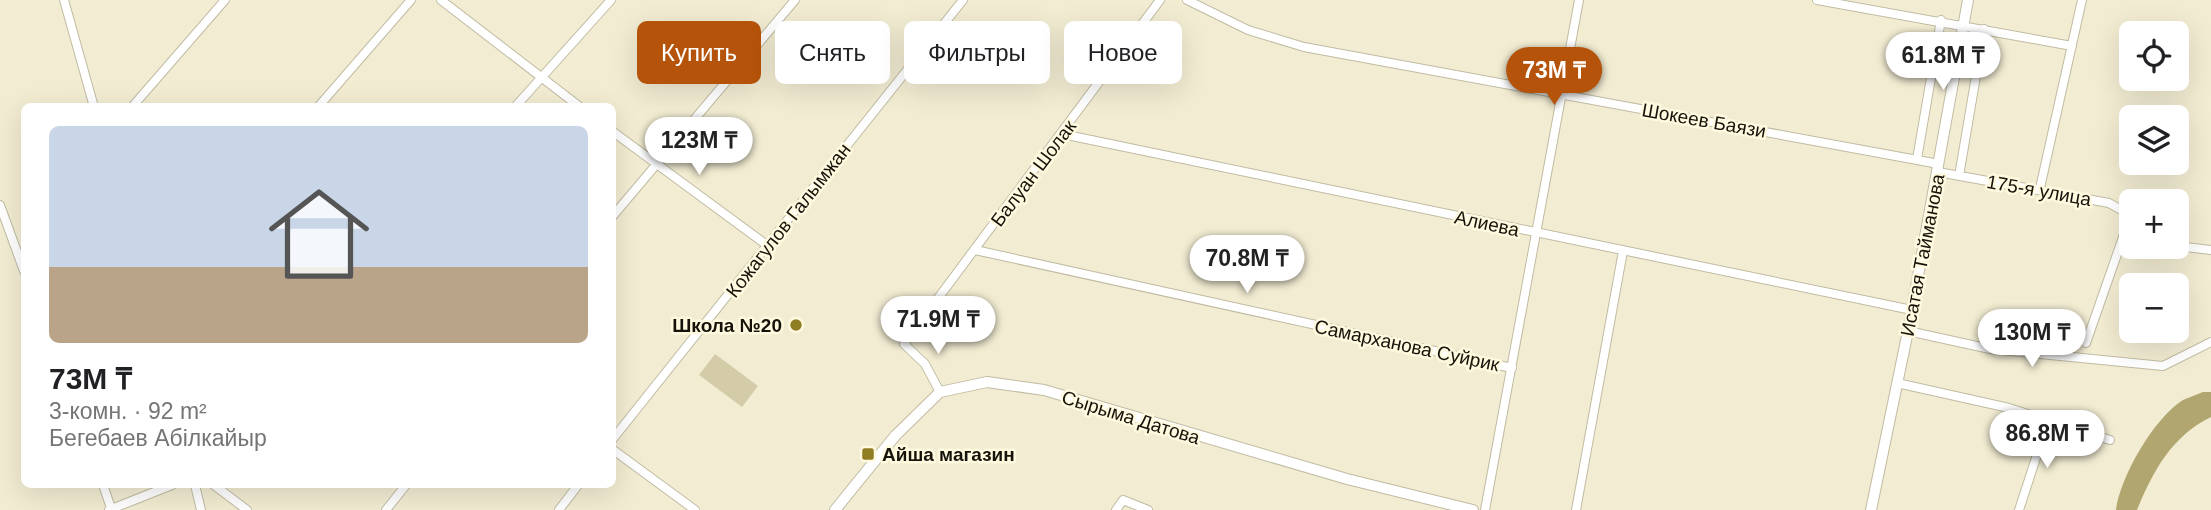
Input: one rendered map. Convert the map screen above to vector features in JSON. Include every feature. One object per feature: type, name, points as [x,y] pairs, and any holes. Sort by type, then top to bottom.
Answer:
[{"type":"street","points":[[64,0],[93,103]]},
{"type":"street","points":[[135,103],[225,0]]},
{"type":"street","points":[[321,103],[411,0]]},
{"type":"street","points":[[441,0],[575,103]]},
{"type":"street","points":[[519,103],[611,0]]},
{"type":"street","points":[[616,212],[795,0]]},
{"type":"street","name":"Кожагулов Галымжан","points":[[616,435],[963,0]]},
{"type":"street","name":"Балуан Шолак","points":[[940,392],[925,364],[904,344],[1160,0]]},
{"type":"street","name":"Шокеев Баязи","points":[[1187,0],[1248,30],[1304,47],[1917,159],[1939,168]]},
{"type":"street","points":[[1485,510],[1579,0]]},
{"type":"street","points":[[1817,0],[1965,24],[2072,46]]},
{"type":"street","name":"Исатая Тайманова","points":[[1871,510],[1912,310],[1968,0]]},
{"type":"street","points":[[2040,188],[2082,0]]},
{"type":"street","points":[[1917,159],[1941,20]]},
{"type":"street","points":[[1959,176],[1984,29]]},
{"type":"street","points":[[616,134],[768,246]]},
{"type":"street","name":"Алиева","points":[[1062,134],[1912,310]]},
{"type":"street","name":"175-я улица","points":[[1939,168],[1959,176],[2040,188],[2109,203],[2119,209]]},
{"type":"street","points":[[0,205],[21,263]]},
{"type":"street","points":[[2189,248],[2211,250]]},
{"type":"street","name":"Самарханова Суйрик","points":[[975,250],[1512,368]]},
{"type":"street","points":[[1576,510],[1623,251]]},
{"type":"street","points":[[2086,343],[2119,252]]},
{"type":"street","points":[[1908,331],[1990,349],[2163,366],[2211,342]]},
{"type":"street","name":"Сырыма Датова","points":[[940,392],[987,382],[1044,390],[1348,479],[1473,510]]},
{"type":"street","points":[[1897,383],[2048,421],[2110,440]]},
{"type":"street","points":[[837,509],[895,436],[940,392]]},
{"type":"street","points":[[2019,510],[2048,421]]},
{"type":"street","points":[[616,452],[695,510]]},
{"type":"street","points":[[104,488],[110,509],[164,488]]},
{"type":"street","points":[[196,488],[201,510]]},
{"type":"street","points":[[218,488],[247,510]]},
{"type":"street","points":[[386,510],[404,488]]},
{"type":"street","points":[[559,510],[576,488]]},
{"type":"street","points":[[1116,510],[1123,500],[1149,510]]},
{"type":"shaded area","points":[[715,354],[758,386],[742,407],[699,375]]},
{"type":"shaded area","points":[[2203,392],[2211,392],[2211,417],[2185,434],[2165,456],[2137,510],[2116,510],[2131,465],[2150,434],[2183,400]]},
{"type":"place","name":"Школа №20","points":[[796,325]]},
{"type":"place","name":"Айша магазин","points":[[868,454]]}]
